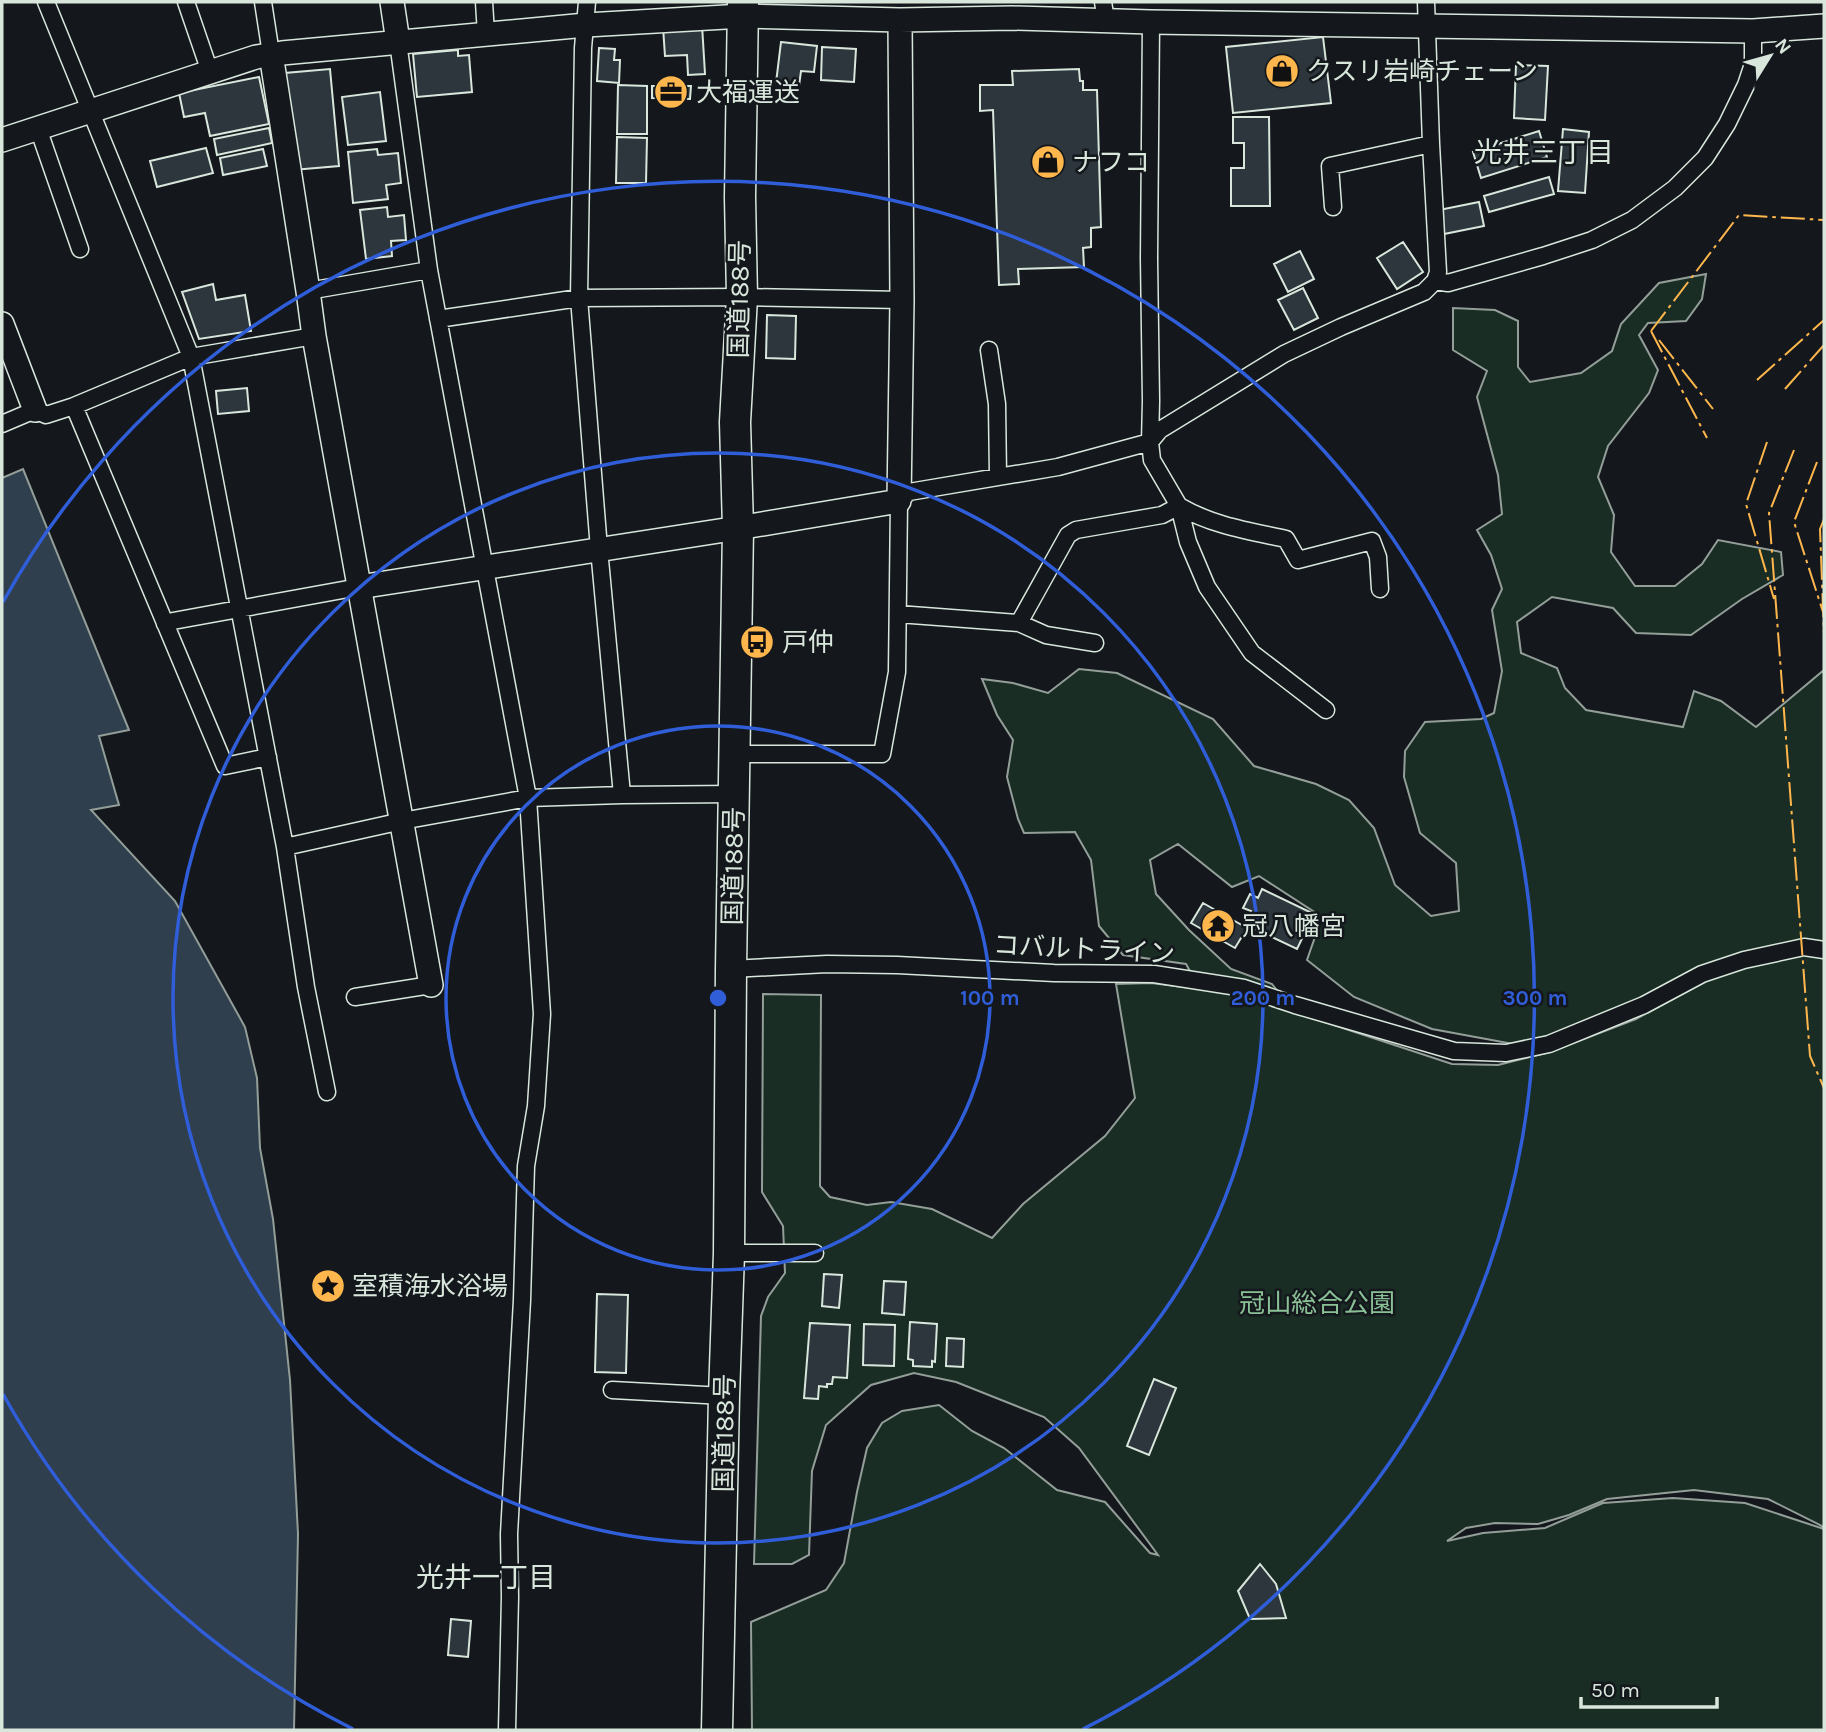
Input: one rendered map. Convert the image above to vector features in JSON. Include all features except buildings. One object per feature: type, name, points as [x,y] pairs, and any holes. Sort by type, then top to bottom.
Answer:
[{"type":"highway","name":"国道188号","points":[[717,1730],[729,1253],[738,528],[735,422],[742,297],[740,197],[743,9]]},
{"type":"street","points":[[46,2],[191,357],[285,847],[306,987],[327,1092]]},
{"type":"street","points":[[186,2],[210,72]]},
{"type":"street","points":[[263,2],[314,337],[431,985],[355,996]]},
{"type":"street","points":[[392,2],[429,270],[528,798],[542,1014],[536,1106],[526,1166],[522,1300],[509,1534],[507,1730]]},
{"type":"street","points":[[484,2],[486,34]]},
{"type":"street","points":[[587,2],[583,48],[579,298],[622,795]]},
{"type":"street","points":[[165,624],[484,566],[899,501],[909,492],[1058,467],[1150,442],[1160,430],[1284,354],[1424,292],[1435,281],[1438,272],[1426,2]]},
{"type":"street","points":[[2,140],[271,54],[743,9],[900,20],[1008,10],[1105,11],[1151,22],[1753,32],[1824,26]]},
{"type":"street","points":[[734,754],[883,754],[897,672],[902,300],[900,20]]},
{"type":"street","points":[[1151,22],[1149,258],[1152,460],[1179,506],[1188,542],[1207,587],[1252,653],[1326,710]]},
{"type":"street","points":[[1435,281],[1448,283],[1592,240],[1632,220],[1675,188],[1704,158],[1727,124],[1753,64],[1753,32]]},
{"type":"street","points":[[38,128],[80,249]]},
{"type":"street","points":[[1333,208],[1330,166],[1431,144]]},
{"type":"street","points":[[309,291],[429,270]]},
{"type":"street","points":[[438,318],[579,298],[902,300]]},
{"type":"street","points":[[2,324],[35,410],[46,415],[191,357],[314,337]]},
{"type":"street","points":[[989,350],[998,404],[998,477]]},
{"type":"street","points":[[74,406],[225,766],[268,757]]},
{"type":"street","points":[[2,424],[35,410]]},
{"type":"street","points":[[1179,506],[1192,514],[1230,527],[1286,539],[1298,560],[1372,541],[1378,557],[1380,589]]},
{"type":"street","points":[[1019,623],[1068,535],[1076,530],[1162,515],[1179,506]]},
{"type":"street","points":[[898,614],[1019,623],[1046,635],[1095,643]]},
{"type":"street","points":[[285,847],[402,821],[528,798],[734,794]]},
{"type":"street","name":"コバルトライン","points":[[731,969],[827,964],[1154,974],[1244,988],[1454,1051],[1506,1053],[1549,1044],[1644,1005],[1702,974],[1744,960],[1804,947],[1824,950]]},
{"type":"street","points":[[729,1253],[815,1253]]},
{"type":"street","points":[[612,1390],[724,1396]]},
{"type":"green space","name":"冠山総合公園","points":[[1706,274],[1702,299],[1686,321],[1648,323],[1639,335],[1658,370],[1649,393],[1608,446],[1598,477],[1614,515],[1611,552],[1635,586],[1675,586],[1702,564],[1718,540],[1781,552],[1783,575],[1742,599],[1691,635],[1636,633],[1613,608],[1552,597],[1517,622],[1521,653],[1557,668],[1565,688],[1586,710],[1683,727],[1694,691],[1721,701],[1756,727],[1824,670],[1824,1529],[1824,1730],[752,1730],[751,1622],[826,1590],[844,1563],[867,1448],[882,1423],[902,1411],[939,1405],[972,1431],[1004,1448],[1057,1490],[1105,1502],[1150,1553],[1158,1555],[1079,1448],[1044,1417],[956,1382],[914,1373],[871,1385],[826,1425],[812,1471],[809,1555],[792,1564],[754,1564],[761,1316],[768,1297],[785,1273],[783,1226],[762,1192],[763,994],[821,995],[820,1186],[830,1197],[867,1205],[891,1202],[932,1209],[992,1238],[1023,1204],[1105,1136],[1135,1098],[1116,984],[1151,983],[1200,989],[1186,964],[1123,955],[1099,926],[1091,860],[1075,832],[1024,833],[1007,777],[1013,740],[997,715],[982,679],[1013,683],[1048,693],[1079,669],[1117,673],[1213,719],[1254,766],[1316,784],[1349,800],[1374,828],[1395,885],[1431,916],[1459,911],[1456,863],[1420,833],[1404,777],[1405,751],[1425,722],[1481,719],[1494,713],[1502,671],[1492,610],[1502,589],[1491,555],[1477,530],[1502,514],[1498,475],[1477,397],[1487,371],[1453,350],[1453,308],[1495,310],[1518,321],[1518,367],[1530,382],[1581,373],[1612,351],[1621,324],[1659,283]],"holes":[[[1178,844],[1232,887],[1259,876],[1322,917],[1307,960],[1354,997],[1432,1029],[1524,1046],[1706,981],[1636,1019],[1550,1052],[1498,1065],[1452,1064],[1294,1012],[1272,984],[1231,969],[1189,930],[1156,894],[1150,860]],[[1694,1490],[1768,1499],[1824,1529],[1745,1503],[1673,1498],[1603,1503],[1545,1528],[1483,1533],[1447,1541],[1466,1528],[1495,1523],[1538,1524],[1607,1499]]]},
{"type":"water","points":[[23,469],[129,730],[99,736],[119,805],[91,810],[175,901],[245,1027],[257,1078],[260,1148],[273,1219],[290,1380],[298,1534],[294,1730],[2,1730],[2,478]]},
{"type":"power","points":[[1651,331],[1739,215],[1824,220]]},
{"type":"power","points":[[1757,380],[1824,320]]},
{"type":"power","points":[[1651,331],[1707,438]]},
{"type":"power","points":[[1659,340],[1713,409]]},
{"type":"power","points":[[1785,389],[1824,345]]},
{"type":"power","points":[[1767,442],[1746,504],[1774,599]]},
{"type":"power","points":[[1794,450],[1769,513],[1810,1056],[1824,1088]]},
{"type":"power","points":[[1817,462],[1794,522],[1823,612]]},
{"type":"power","points":[[1824,519],[1820,529],[1824,635]]},
{"type":"place","name":"クスリ岩崎チェーン","points":[[1282,71]]},
{"type":"place","name":"大福運送","points":[[671,92]]},
{"type":"place","name":"ナフコ","points":[[1048,162]]},
{"type":"place","name":"戸仲","points":[[757,642]]},
{"type":"place","name":"冠八幡宮","points":[[1218,926]]},
{"type":"place","name":"室積海水浴場","points":[[328,1286]]},
{"type":"district","name":"光井三丁目","points":[[1544,152]]},
{"type":"district","name":"光井一丁目","points":[[486,1577]]}]
